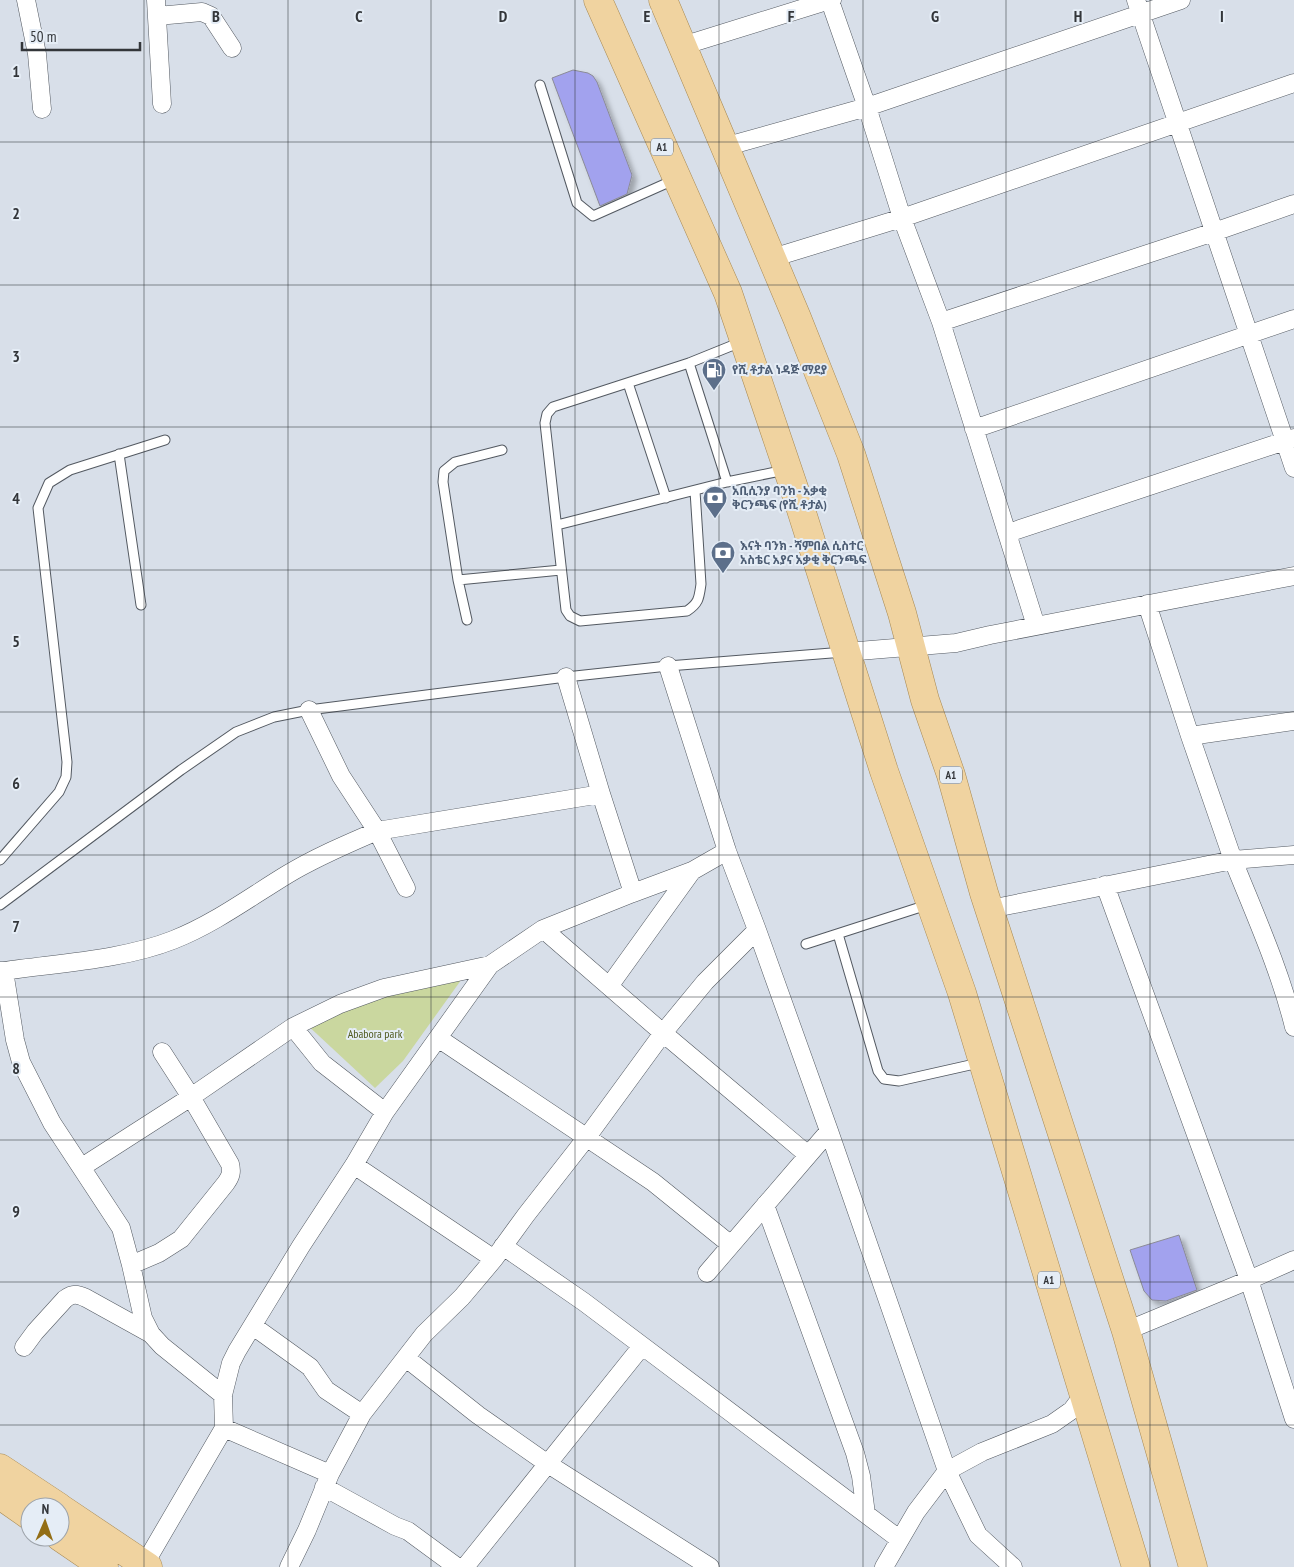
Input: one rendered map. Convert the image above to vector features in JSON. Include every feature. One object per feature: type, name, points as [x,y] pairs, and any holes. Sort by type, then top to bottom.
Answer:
[{"type":"main road","name":"A1","points":[[598,0],[728,293],[744,340]]},
{"type":"main road","name":"A1","points":[[663,0],[772,258],[851,454],[912,647],[925,700],[951,775],[984,893],[1126,1331],[1193,1567]]},
{"type":"main road","points":[[744,340],[788,470]]},
{"type":"main road","name":"A1","points":[[788,470],[884,771],[962,993],[1136,1567]]},
{"type":"main road","points":[[0,1468],[43,1497]]},
{"type":"main road","points":[[0,1495],[20,1509]]},
{"type":"main road","points":[[70,1515],[146,1566]]},
{"type":"main road","points":[[70,1545],[94,1565]]},
{"type":"street","points":[[26,0],[37,54],[42,109]]},
{"type":"street","points":[[682,46],[831,0],[902,218],[941,322],[1036,626]]},
{"type":"street","points":[[724,147],[866,106],[1139,7],[1181,0]]},
{"type":"street","points":[[1139,7],[1249,334],[1290,439],[1294,468]]},
{"type":"street","points":[[162,104],[157,8],[202,12],[211,16],[232,48]]},
{"type":"street","points":[[772,258],[902,218],[1294,83]]},
{"type":"street","points":[[941,322],[1294,204]]},
{"type":"street","points":[[974,429],[1294,319]]},
{"type":"street","points":[[1008,533],[1290,439]]},
{"type":"street","points":[[846,652],[956,643],[1294,576]]},
{"type":"street","points":[[1147,604],[1233,860],[1291,1004],[1294,1028]]},
{"type":"street","points":[[668,666],[727,851],[829,1131],[948,1471],[978,1535],[1013,1567]]},
{"type":"street","points":[[566,677],[633,893]]},
{"type":"street","points":[[309,710],[341,776],[377,831],[406,888]]},
{"type":"street","points":[[1190,736],[1294,721]]},
{"type":"street","points":[[223,1395],[162,1346],[151,1334],[143,1318],[121,1228],[52,1123],[21,1062],[2,971],[127,954],[173,940],[215,920],[289,873],[377,831],[601,794]]},
{"type":"street","points":[[146,1566],[224,1428],[223,1395],[231,1363],[301,1246],[354,1165],[385,1112],[490,965],[543,929],[692,870],[727,851]]},
{"type":"street","points":[[990,909],[1233,860],[1294,855]]},
{"type":"street","points":[[610,985],[692,870]]},
{"type":"street","points":[[1105,885],[1249,1280],[1294,1419]]},
{"type":"street","points":[[543,929],[808,1155]]},
{"type":"street","points":[[289,1567],[307,1530],[327,1480],[362,1414],[424,1334],[462,1297],[498,1253],[664,1033],[705,982],[757,930]]},
{"type":"street","points":[[82,1167],[191,1097],[293,1027],[340,1004],[384,988],[490,965]]},
{"type":"street","points":[[293,1027],[322,1062],[385,1112]]},
{"type":"street","points":[[438,1038],[653,1182],[730,1245]]},
{"type":"street","points":[[131,1265],[159,1253],[181,1239],[230,1177],[232,1170],[191,1097],[162,1052]]},
{"type":"street","points":[[707,1273],[829,1131]]},
{"type":"street","points":[[354,1165],[498,1253],[584,1302],[899,1539]]},
{"type":"street","points":[[765,1205],[854,1453],[861,1476],[866,1514]]},
{"type":"street","points":[[1126,1331],[1294,1260]]},
{"type":"street","points":[[24,1347],[65,1299],[70,1295],[77,1294],[151,1334]]},
{"type":"street","points":[[253,1326],[310,1367],[326,1390],[362,1414]]},
{"type":"street","points":[[465,1567],[642,1346]]},
{"type":"street","points":[[406,1358],[478,1415],[548,1464],[710,1567]]},
{"type":"street","points":[[884,1567],[916,1512],[948,1471],[982,1452],[1052,1424],[1072,1410],[1084,1394]]},
{"type":"street","points":[[224,1428],[327,1480],[395,1526],[408,1531],[457,1567]]},
{"type":"lane","points":[[540,85],[577,203],[593,216],[677,179]]},
{"type":"lane","points":[[695,492],[701,584],[700,596],[695,605],[687,611],[580,621],[570,616],[566,610],[544,423],[547,414],[553,407],[689,363],[744,340]]},
{"type":"lane","points":[[689,363],[726,482]]},
{"type":"lane","points":[[628,383],[666,498]]},
{"type":"lane","points":[[0,860],[59,792],[66,777],[67,762],[38,508],[49,483],[70,470],[165,440]]},
{"type":"lane","points":[[467,620],[458,580],[443,482],[444,471],[455,462],[502,450]]},
{"type":"lane","points":[[119,454],[141,604]]},
{"type":"lane","points":[[557,525],[695,492],[726,482],[788,470]]},
{"type":"lane","points":[[458,580],[561,570]]},
{"type":"lane","points":[[0,906],[166,781],[236,732],[274,717],[309,710],[566,677],[668,666],[846,652]]},
{"type":"lane","points":[[806,944],[930,904]]},
{"type":"lane","points":[[838,934],[878,1071],[884,1079],[899,1081],[983,1062]]},
{"type":"green space","name":"Ababora park","points":[[464,976],[403,1061],[375,1088],[304,1022],[333,1008]]},
{"type":"building","points":[[573,70],[588,73],[597,82],[632,175],[627,194],[600,206],[552,78]]},
{"type":"building","points":[[1179,1235],[1197,1290],[1166,1301],[1152,1300],[1144,1291],[1130,1250]]},
{"type":"place","name":"የሺ ቶታል ነዳጅ ማደያ","points":[[714,391]]},
{"type":"place","name":"አቢሲንያ ባንክ - አቃቂ ቅርንጫፍ (የሺ ቶታል)","points":[[715,519]]},
{"type":"place","name":"እናት ባንክ - ሻምበል ሲስተር አስቴር አያና አቃቂ ቅርንጫፍ","points":[[723,574]]}]
